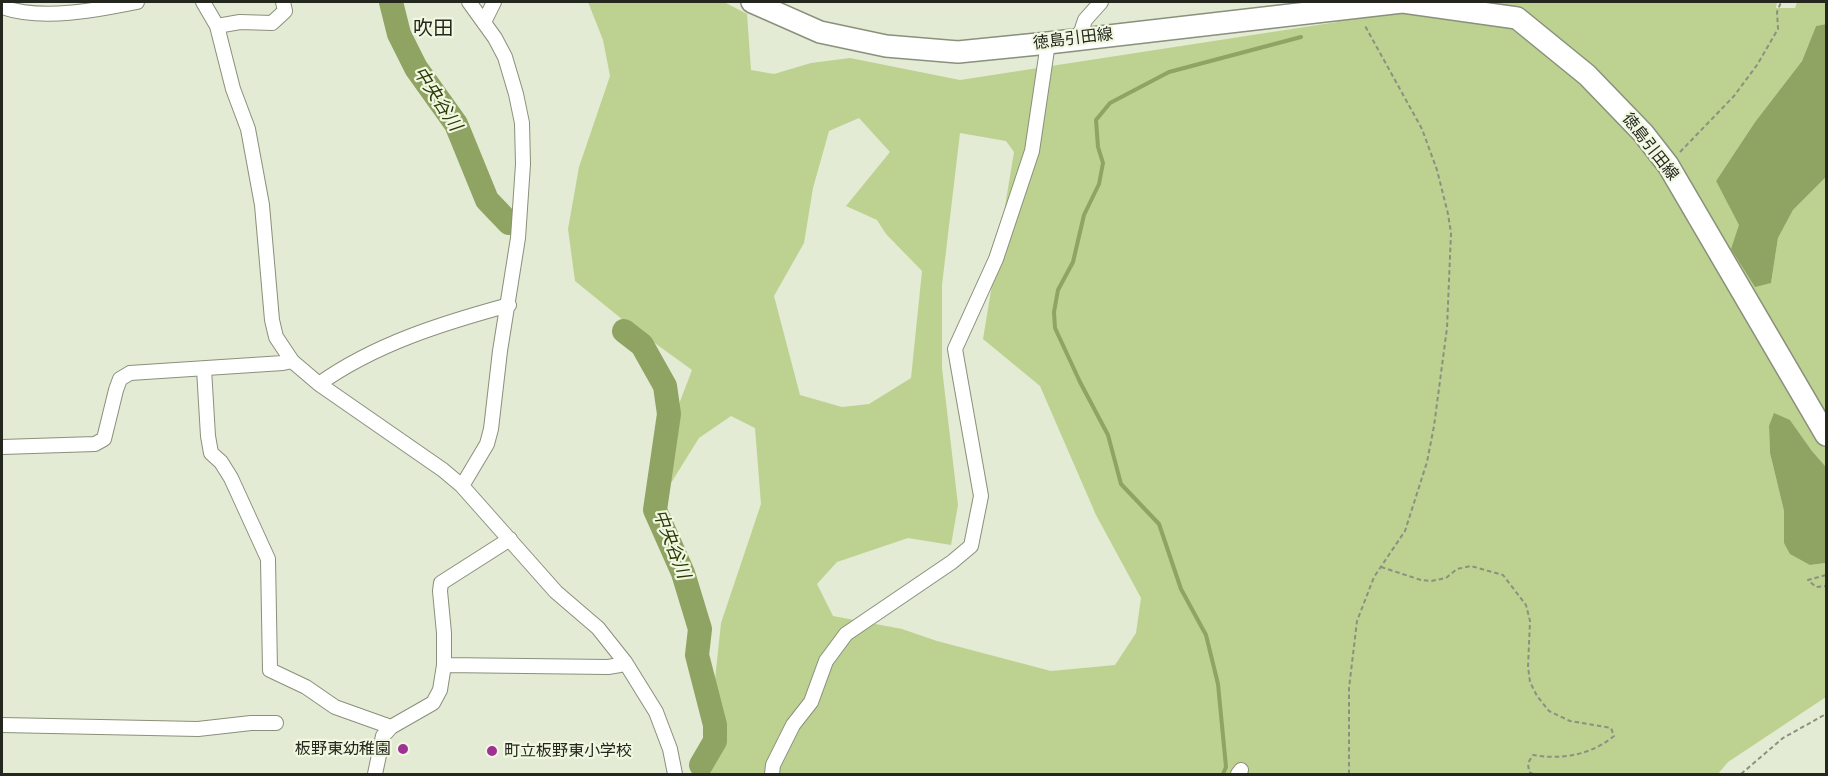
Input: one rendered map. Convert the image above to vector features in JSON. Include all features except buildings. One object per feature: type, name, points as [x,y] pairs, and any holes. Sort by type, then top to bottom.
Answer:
[{"type":"main road","name":"徳島引田線","points":[[758,3],[820,32],[886,46],[958,52],[1402,2],[1517,18],[1587,75],[1643,133],[1668,165],[1827,435]]},
{"type":"street","points":[[2,7],[29,12],[61,13],[100,10],[138,2]]},
{"type":"street","points":[[203,2],[217,26],[233,89],[248,129],[262,205],[272,320],[276,337],[292,361],[319,384],[443,470],[462,486],[556,592],[598,628],[625,662],[656,712],[670,749],[675,774]]},
{"type":"street","points":[[217,26],[240,22],[272,23],[285,11],[283,2]]},
{"type":"street","points":[[462,486],[487,444],[491,429],[500,351],[518,238],[522,174],[522,123],[505,57],[484,22],[468,2]]},
{"type":"street","points":[[484,22],[494,2]]},
{"type":"street","points":[[1079,38],[1085,20],[1101,2]]},
{"type":"street","points":[[772,774],[773,765],[793,724],[811,702],[826,661],[846,634],[952,562],[970,546],[981,496],[955,349],[996,259],[1032,151],[1048,43]]},
{"type":"street","points":[[319,384],[363,358],[424,330],[509,304]]},
{"type":"street","points":[[2,447],[95,444],[104,439],[120,379],[130,373],[292,361]]},
{"type":"street","points":[[204,369],[211,453],[221,462],[231,478],[268,559],[270,670],[306,687],[335,707],[391,727]]},
{"type":"street","points":[[375,774],[383,736],[391,727],[433,703],[440,690],[444,665],[441,583],[510,539]]},
{"type":"street","points":[[444,665],[608,667],[625,662]]},
{"type":"street","points":[[2,726],[198,729],[251,723],[276,723]]},
{"type":"path","points":[[1668,165],[1734,96],[1757,65],[1778,29],[1777,12],[1781,2]]},
{"type":"path","points":[[1349,774],[1349,688],[1357,621],[1374,577],[1405,531],[1427,462],[1447,328],[1451,232],[1437,170],[1422,129],[1354,6]]},
{"type":"path","points":[[1381,567],[1431,581],[1446,578],[1457,569],[1471,566],[1488,570],[1503,575],[1526,604],[1530,621],[1528,667],[1530,682],[1537,696],[1548,711],[1570,721],[1611,728],[1614,736],[1572,757],[1549,758],[1533,755],[1528,763],[1529,772],[1533,774]]},
{"type":"path","points":[[1827,575],[1808,580],[1816,587],[1827,586]]},
{"type":"path","points":[[1741,774],[1783,738],[1827,714]]},
{"type":"shaded area","points":[[588,2],[724,2],[747,14],[751,70],[774,74],[811,63],[850,58],[960,80],[1337,22],[1336,2],[1777,2],[1776,8],[1795,8],[1797,2],[1826,2],[1826,24],[1816,26],[1802,61],[1755,122],[1716,181],[1771,283],[1778,238],[1793,210],[1826,177],[1826,467],[1790,420],[1769,426],[1770,453],[1784,511],[1784,543],[1810,565],[1826,563],[1826,697],[1728,762],[1718,774],[705,774],[721,623],[761,504],[755,428],[731,416],[699,438],[671,483],[653,472],[692,370],[623,320],[575,281],[568,229],[579,167],[610,76],[603,40]],"holes":[[[859,118],[890,152],[846,206],[877,220],[886,234],[922,271],[911,378],[869,404],[842,407],[800,395],[774,296],[804,243],[813,188],[829,131]],[[960,133],[1006,141],[1014,152],[983,339],[1040,386],[1096,515],[1141,598],[1136,633],[1115,665],[1051,671],[937,641],[902,629],[833,616],[817,584],[837,562],[908,538],[951,545],[958,505],[942,368],[942,285]]]},
{"type":"shaded area","points":[[1826,24],[1826,177],[1793,210],[1778,238],[1771,283],[1755,287],[1731,249],[1739,225],[1716,181],[1755,122],[1802,61],[1816,26]]},
{"type":"shaded area","points":[[1774,413],[1790,420],[1826,467],[1826,563],[1810,565],[1790,554],[1784,543],[1784,511],[1770,453],[1769,426]]},
{"type":"waterway","name":"中央谷川","points":[[391,2],[399,34],[416,68],[456,124],[487,200],[509,223]]},
{"type":"waterway","points":[[1223,774],[1226,767],[1218,684],[1206,635],[1181,589],[1159,524],[1121,484],[1108,435],[1055,328],[1054,312],[1058,290],[1073,262],[1084,215],[1099,184],[1103,163],[1098,147],[1096,120],[1110,103],[1169,72],[1301,37]]},
{"type":"waterway","name":"中央谷川","points":[[624,331],[642,345],[665,386],[669,414],[655,510],[683,573],[700,629],[697,655],[715,725],[715,741],[701,765]]},
{"type":"place","name":"板野東幼稚園","points":[[403,749]]},
{"type":"place","name":"町立板野東小学校","points":[[492,751]]},
{"type":"district","name":"吹田","points":[[433,29]]}]
